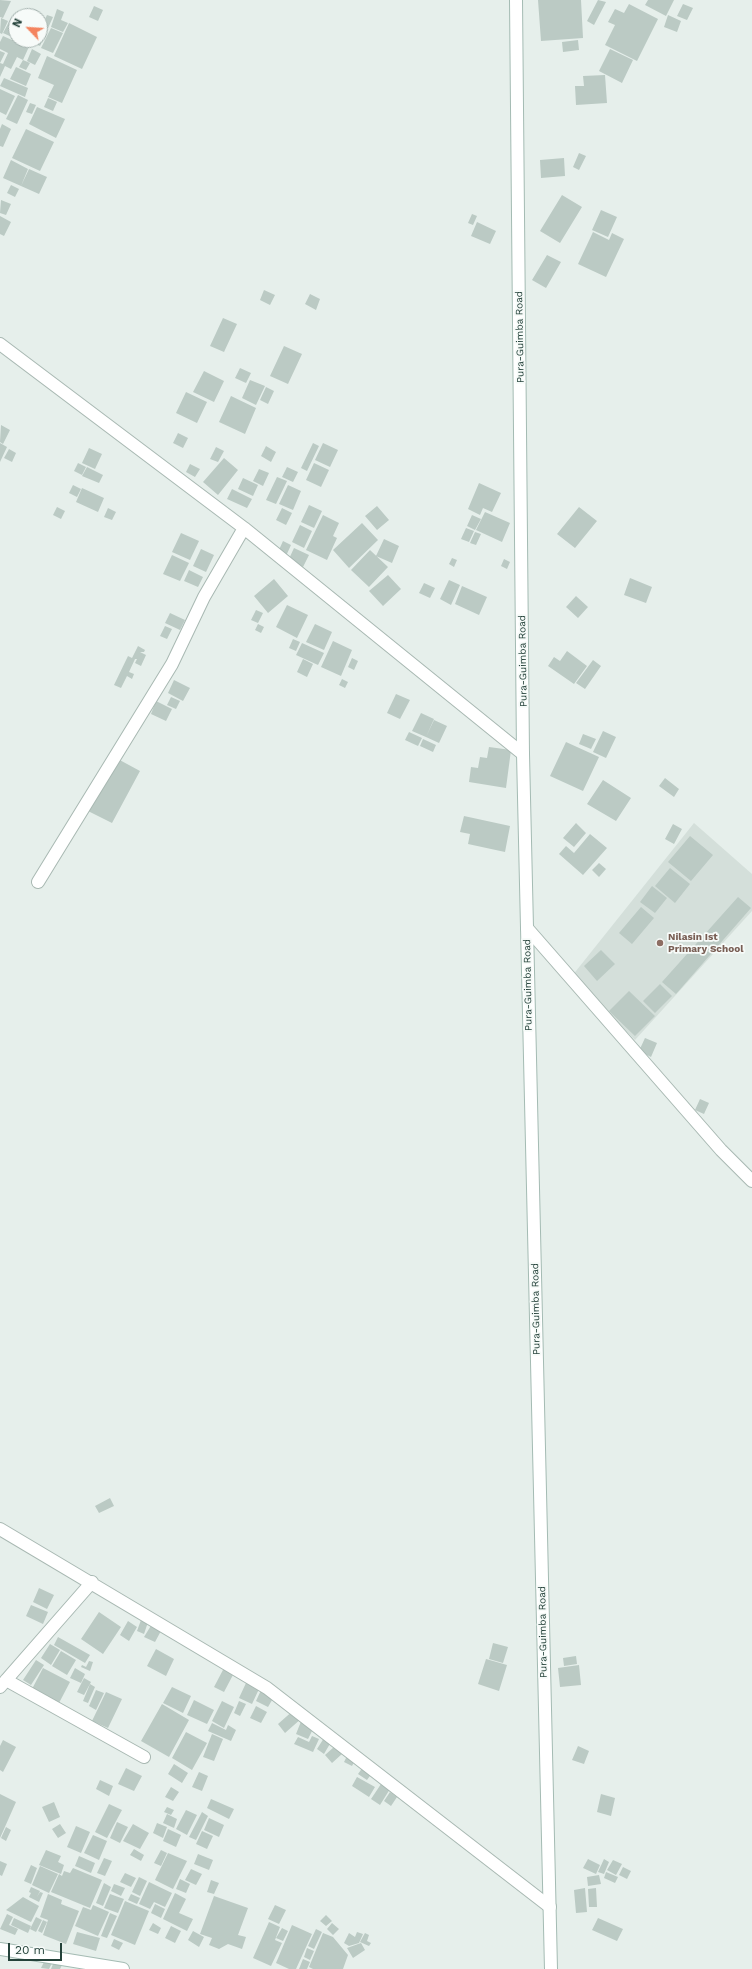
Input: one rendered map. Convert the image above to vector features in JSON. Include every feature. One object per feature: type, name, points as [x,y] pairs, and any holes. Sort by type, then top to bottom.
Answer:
[{"type":"street","name":"Pura-Guimba Road","points":[[516,0],[527,928],[551,1969]]},
{"type":"street","points":[[0,344],[244,528],[524,754]]},
{"type":"street","points":[[38,882],[172,664],[204,597],[244,528]]},
{"type":"street","points":[[527,928],[721,1150],[752,1181]]},
{"type":"street","points":[[0,1528],[268,1688],[550,1907]]},
{"type":"street","points":[[92,1582],[3,1683],[144,1757]]},
{"type":"street","points":[[0,1949],[123,1969]]},
{"type":"shaded area","name":"Nilasin Ist Primary School","points":[[694,823],[752,874],[752,911],[635,1040],[572,976]]},
{"type":"building","points":[[0,0],[11,1],[3,18],[0,17]]},
{"type":"building","points":[[538,0],[581,0],[583,38],[541,41]]},
{"type":"building","points":[[598,0],[606,2],[594,25],[587,21]]},
{"type":"building","points":[[648,0],[674,0],[666,16],[645,5]]},
{"type":"building","points":[[629,4],[658,19],[637,61],[605,45],[615,25],[608,22],[615,9],[624,13]]},
{"type":"building","points":[[683,4],[693,8],[687,20],[677,16]]},
{"type":"building","points":[[94,6],[103,10],[98,21],[89,17]]},
{"type":"building","points":[[57,9],[64,12],[61,20],[68,23],[63,32],[51,27]]},
{"type":"building","points":[[48,15],[53,17],[48,28]]},
{"type":"building","points":[[668,15],[681,21],[677,32],[664,27]]},
{"type":"building","points":[[1,18],[8,21],[2,34],[0,33]]},
{"type":"building","points":[[69,23],[97,37],[82,69],[54,56]]},
{"type":"building","points":[[8,24],[8,35],[3,33]]},
{"type":"building","points":[[51,28],[63,33],[53,53],[41,48],[48,48],[48,34]]},
{"type":"building","points":[[3,36],[8,38],[8,48],[28,48],[23,60],[17,57],[11,69],[5,66],[0,77],[0,63],[3,64],[8,53],[0,49],[0,42]]},
{"type":"building","points":[[578,40],[579,50],[563,52],[562,42]]},
{"type":"building","points":[[32,49],[41,54],[35,65],[27,61]]},
{"type":"building","points":[[610,49],[633,60],[622,83],[599,71]]},
{"type":"building","points":[[0,51],[5,53],[0,63]]},
{"type":"building","points":[[47,56],[77,70],[62,103],[48,97],[54,85],[38,78]]},
{"type":"building","points":[[23,60],[30,63],[26,70],[19,67]]},
{"type":"building","points":[[16,67],[31,74],[26,86],[10,79]]},
{"type":"building","points":[[605,75],[607,103],[576,105],[575,86],[584,86],[583,76]]},
{"type":"building","points":[[4,78],[28,88],[25,97],[0,86]]},
{"type":"building","points":[[0,89],[15,96],[6,115],[0,112]]},
{"type":"building","points":[[18,95],[28,100],[17,124],[6,119]]},
{"type":"building","points":[[48,98],[57,102],[53,111],[44,107]]},
{"type":"building","points":[[30,103],[36,105],[32,114],[26,112]]},
{"type":"building","points":[[37,107],[65,119],[56,138],[29,124]]},
{"type":"building","points":[[2,124],[11,129],[3,147],[0,146],[0,129]]},
{"type":"building","points":[[26,129],[54,142],[40,171],[12,158]]},
{"type":"building","points":[[579,153],[586,156],[579,170],[573,167]]},
{"type":"building","points":[[564,158],[565,176],[541,178],[540,160]]},
{"type":"building","points":[[11,160],[28,169],[21,186],[3,178]]},
{"type":"building","points":[[29,169],[47,177],[39,194],[21,186]]},
{"type":"building","points":[[11,185],[19,189],[15,197],[7,193]]},
{"type":"building","points":[[562,195],[582,207],[560,243],[540,231]]},
{"type":"building","points":[[1,200],[11,204],[6,215],[0,213]]},
{"type":"building","points":[[601,210],[617,217],[608,237],[592,230]]},
{"type":"building","points":[[472,214],[477,216],[473,225],[468,223]]},
{"type":"building","points":[[0,216],[11,222],[4,236],[0,234]]},
{"type":"building","points":[[477,222],[496,231],[490,244],[471,236]]},
{"type":"building","points":[[593,232],[609,240],[612,233],[624,239],[606,277],[578,264]]},
{"type":"building","points":[[547,255],[561,262],[546,288],[532,280]]},
{"type":"building","points":[[264,290],[275,295],[270,305],[260,300]]},
{"type":"building","points":[[310,294],[320,299],[316,310],[305,304]]},
{"type":"building","points":[[223,318],[237,324],[224,352],[210,346]]},
{"type":"building","points":[[284,346],[302,354],[288,384],[270,376]]},
{"type":"building","points":[[240,368],[251,373],[246,383],[235,378]]},
{"type":"building","points":[[204,371],[224,381],[214,402],[193,392]]},
{"type":"building","points":[[250,380],[265,386],[256,405],[242,398]]},
{"type":"building","points":[[266,387],[274,391],[268,404],[260,400]]},
{"type":"building","points":[[186,392],[207,402],[197,423],[176,413]]},
{"type":"building","points":[[231,396],[256,408],[245,434],[219,422]]},
{"type":"building","points":[[1,425],[10,430],[3,444],[0,442]]},
{"type":"building","points":[[178,433],[188,438],[183,448],[173,443]]},
{"type":"building","points":[[0,443],[7,447],[0,462]]},
{"type":"building","points":[[313,443],[319,446],[307,471],[301,468]]},
{"type":"building","points":[[323,443],[338,450],[330,467],[315,460]]},
{"type":"building","points":[[266,446],[276,452],[271,462],[261,456]]},
{"type":"building","points":[[216,447],[224,451],[218,462],[210,459]]},
{"type":"building","points":[[89,448],[102,454],[95,469],[82,463]]},
{"type":"building","points":[[9,449],[16,453],[12,462],[4,458]]},
{"type":"building","points":[[224,458],[238,470],[218,495],[203,482]]},
{"type":"building","points":[[78,463],[86,467],[82,475],[74,471]]},
{"type":"building","points":[[314,463],[329,470],[321,487],[306,480]]},
{"type":"building","points":[[190,464],[200,469],[195,477],[186,472]]},
{"type":"building","points":[[87,467],[103,475],[99,483],[82,476]]},
{"type":"building","points":[[287,467],[298,472],[293,482],[282,477]]},
{"type":"building","points":[[259,469],[269,473],[263,486],[253,481]]},
{"type":"building","points":[[277,477],[287,481],[276,504],[266,500]]},
{"type":"building","points":[[243,478],[258,485],[253,496],[238,489]]},
{"type":"building","points":[[479,483],[501,493],[492,512],[483,508],[480,515],[468,509]]},
{"type":"building","points":[[73,485],[81,489],[77,497],[69,493]]},
{"type":"building","points":[[288,485],[301,491],[293,510],[279,504]]},
{"type":"building","points":[[82,488],[104,498],[98,512],[76,502]]},
{"type":"building","points":[[232,489],[252,499],[247,508],[227,499]]},
{"type":"building","points":[[309,505],[322,511],[314,528],[301,522]]},
{"type":"building","points":[[377,506],[389,520],[377,530],[365,516]]},
{"type":"building","points":[[57,507],[65,511],[61,519],[53,515]]},
{"type":"building","points":[[579,507],[597,521],[575,548],[557,534]]},
{"type":"building","points":[[108,508],[116,512],[112,520],[104,517]]},
{"type":"building","points":[[282,508],[292,513],[286,525],[276,520]]},
{"type":"building","points":[[485,512],[510,523],[502,542],[476,530]]},
{"type":"building","points":[[323,515],[339,523],[333,536],[337,538],[327,560],[306,550]]},
{"type":"building","points":[[472,515],[481,519],[475,530],[467,526]]},
{"type":"building","points":[[362,523],[378,540],[349,568],[333,550]]},
{"type":"building","points":[[300,525],[312,531],[304,548],[292,542]]},
{"type":"building","points":[[466,528],[474,531],[469,542],[461,539]]},
{"type":"building","points":[[475,532],[481,534],[476,545],[470,543]]},
{"type":"building","points":[[181,533],[199,541],[190,560],[172,552]]},
{"type":"building","points":[[384,539],[399,546],[392,563],[376,556]]},
{"type":"building","points":[[283,541],[291,545],[286,556],[278,552]]},
{"type":"building","points":[[294,548],[309,555],[303,567],[288,561]]},
{"type":"building","points":[[201,549],[214,555],[206,572],[193,566]]},
{"type":"building","points":[[370,550],[388,567],[369,587],[351,570]]},
{"type":"building","points":[[172,555],[189,563],[180,581],[163,574]]},
{"type":"building","points":[[452,558],[457,560],[454,567],[449,564]]},
{"type":"building","points":[[504,559],[510,562],[507,569],[501,566]]},
{"type":"building","points":[[189,570],[203,577],[198,587],[184,581]]},
{"type":"building","points":[[388,575],[401,589],[383,606],[369,591]]},
{"type":"building","points":[[630,578],[652,587],[646,603],[624,595]]},
{"type":"building","points":[[274,579],[288,596],[268,613],[254,596]]},
{"type":"building","points":[[449,580],[460,585],[451,605],[440,599]]},
{"type":"building","points":[[424,583],[435,588],[430,598],[419,593]]},
{"type":"building","points":[[462,586],[487,597],[479,615],[455,604]]},
{"type":"building","points":[[576,596],[588,607],[578,618],[566,607]]},
{"type":"building","points":[[287,605],[308,615],[297,638],[276,627]]},
{"type":"building","points":[[256,610],[263,613],[258,623],[251,620]]},
{"type":"building","points":[[170,613],[185,620],[180,630],[165,623]]},
{"type":"building","points":[[258,624],[264,627],[261,633],[255,630]]},
{"type":"building","points":[[315,624],[332,632],[324,650],[306,642]]},
{"type":"building","points":[[165,626],[172,629],[167,639],[160,636]]},
{"type":"building","points":[[293,639],[300,642],[296,651],[289,648]]},
{"type":"building","points":[[333,641],[352,650],[341,676],[321,667]]},
{"type":"building","points":[[302,643],[324,653],[318,665],[296,655]]},
{"type":"building","points":[[138,646],[145,650],[144,652],[140,652],[146,655],[141,666],[135,663],[137,659],[135,659],[129,672],[134,674],[132,679],[127,676],[121,688],[114,685],[128,656],[132,658]]},
{"type":"building","points":[[567,651],[587,666],[574,684],[548,666],[554,657],[560,661]]},
{"type":"building","points":[[352,658],[358,661],[354,670],[348,667]]},
{"type":"building","points":[[303,659],[313,664],[307,677],[297,672]]},
{"type":"building","points":[[593,660],[601,666],[585,689],[576,683]]},
{"type":"building","points":[[342,679],[348,682],[345,688],[339,685]]},
{"type":"building","points":[[174,680],[190,688],[183,701],[168,693]]},
{"type":"building","points":[[396,694],[410,700],[400,719],[387,713]]},
{"type":"building","points":[[171,697],[180,701],[176,709],[167,705]]},
{"type":"building","points":[[156,701],[172,709],[166,721],[151,714]]},
{"type":"building","points":[[421,713],[434,719],[426,737],[412,731]]},
{"type":"building","points":[[434,720],[447,726],[439,743],[426,737]]},
{"type":"building","points":[[603,731],[616,737],[606,758],[593,752]]},
{"type":"building","points":[[409,732],[422,738],[418,746],[405,740]]},
{"type":"building","points":[[583,734],[596,739],[591,749],[579,744]]},
{"type":"building","points":[[423,739],[436,745],[433,752],[420,746]]},
{"type":"building","points":[[566,742],[599,757],[583,791],[550,776]]},
{"type":"building","points":[[489,747],[511,750],[506,788],[469,782],[471,767],[478,768],[480,757],[487,758]]},
{"type":"building","points":[[116,758],[140,771],[112,823],[88,811]]},
{"type":"building","points":[[665,778],[679,789],[674,797],[659,786]]},
{"type":"building","points":[[603,780],[631,798],[616,821],[587,804]]},
{"type":"building","points":[[464,816],[510,826],[505,852],[468,844],[470,834],[460,832]]},
{"type":"building","points":[[576,823],[586,833],[574,847],[563,838]]},
{"type":"building","points":[[673,824],[682,829],[674,844],[665,839]]},
{"type":"building","points":[[590,834],[607,848],[583,875],[559,854],[566,846],[574,853]]},
{"type":"building","points":[[690,836],[713,855],[691,881],[668,862]]},
{"type":"building","points":[[599,863],[606,869],[599,877],[592,870]]},
{"type":"building","points":[[670,868],[690,884],[675,903],[655,886]]},
{"type":"building","points":[[652,886],[667,898],[655,913],[640,902]]},
{"type":"building","points":[[738,897],[751,908],[676,994],[662,982]]},
{"type":"building","points":[[641,907],[654,918],[632,944],[619,933]]},
{"type":"building","points":[[601,950],[615,964],[597,981],[584,966]]},
{"type":"building","points":[[660,984],[672,996],[655,1013],[643,1001]]},
{"type":"building","points":[[629,991],[655,1016],[635,1036],[609,1011]]},
{"type":"building","points":[[645,1038],[657,1043],[651,1057],[639,1051]]},
{"type":"building","points":[[700,1099],[709,1103],[704,1114],[695,1110]]},
{"type":"building","points":[[110,1498],[114,1506],[99,1513],[95,1506]]},
{"type":"building","points":[[39,1588],[54,1595],[47,1609],[33,1602]]},
{"type":"building","points":[[31,1605],[48,1612],[43,1624],[26,1616]]},
{"type":"building","points":[[99,1612],[121,1627],[103,1654],[81,1639]]},
{"type":"building","points":[[141,1620],[148,1622],[144,1634],[137,1631]]},
{"type":"building","points":[[128,1621],[137,1627],[129,1641],[120,1635]]},
{"type":"building","points":[[152,1624],[162,1629],[155,1642],[144,1637]]},
{"type":"building","points":[[58,1637],[90,1655],[85,1663],[54,1645]]},
{"type":"building","points":[[493,1643],[508,1647],[503,1663],[489,1659]]},
{"type":"building","points":[[50,1644],[60,1650],[51,1665],[41,1658]]},
{"type":"building","points":[[156,1649],[174,1659],[166,1676],[147,1666]]},
{"type":"building","points":[[61,1651],[76,1660],[67,1675],[52,1666]]},
{"type":"building","points":[[576,1656],[577,1664],[564,1666],[563,1658]]},
{"type":"building","points":[[486,1659],[507,1665],[499,1691],[478,1684]]},
{"type":"building","points":[[36,1660],[44,1665],[31,1685],[23,1680]]},
{"type":"building","points":[[89,1661],[93,1662],[90,1671],[81,1667],[82,1665],[86,1667]]},
{"type":"building","points":[[579,1665],[581,1685],[560,1687],[558,1668]]},
{"type":"building","points":[[43,1668],[70,1682],[59,1703],[32,1689]]},
{"type":"building","points":[[75,1668],[85,1674],[81,1683],[70,1678]]},
{"type":"building","points":[[224,1668],[234,1673],[224,1692],[214,1687]]},
{"type":"building","points":[[84,1678],[91,1682],[84,1695],[77,1692]]},
{"type":"building","points":[[246,1683],[259,1689],[252,1704],[239,1698]]},
{"type":"building","points":[[90,1684],[95,1687],[88,1703],[83,1701]]},
{"type":"building","points":[[172,1687],[191,1696],[183,1713],[163,1703]]},
{"type":"building","points":[[262,1688],[275,1695],[268,1707],[256,1701]]},
{"type":"building","points":[[96,1690],[104,1693],[96,1710],[89,1706]]},
{"type":"building","points":[[106,1692],[122,1699],[108,1728],[92,1721]]},
{"type":"building","points":[[194,1700],[214,1710],[207,1724],[187,1715]]},
{"type":"building","points":[[222,1701],[234,1707],[224,1728],[212,1721]]},
{"type":"building","points":[[239,1701],[246,1704],[240,1716],[234,1713]]},
{"type":"building","points":[[162,1704],[189,1720],[169,1757],[141,1741]]},
{"type":"building","points":[[256,1706],[267,1712],[261,1723],[250,1718]]},
{"type":"building","points":[[295,1709],[302,1718],[285,1733],[278,1724]]},
{"type":"building","points":[[302,1719],[315,1725],[308,1739],[296,1734]]},
{"type":"building","points":[[212,1723],[226,1730],[228,1725],[236,1730],[231,1741],[208,1731]]},
{"type":"building","points":[[186,1732],[207,1743],[192,1770],[172,1758]]},
{"type":"building","points":[[212,1734],[223,1739],[214,1761],[203,1757]]},
{"type":"building","points":[[312,1736],[319,1739],[313,1752],[294,1744],[298,1737],[309,1742]]},
{"type":"building","points":[[324,1738],[331,1742],[324,1754],[317,1749]]},
{"type":"building","points":[[3,1740],[16,1747],[3,1772],[0,1770],[0,1746]]},
{"type":"building","points":[[578,1746],[589,1751],[584,1764],[572,1760]]},
{"type":"building","points":[[334,1747],[342,1754],[332,1763],[325,1755]]},
{"type":"building","points":[[347,1756],[355,1760],[352,1766],[344,1762]]},
{"type":"building","points":[[174,1764],[188,1773],[182,1783],[168,1774]]},
{"type":"building","points":[[363,1767],[372,1773],[367,1780],[358,1774]]},
{"type":"building","points":[[126,1768],[142,1776],[134,1791],[118,1784]]},
{"type":"building","points":[[199,1772],[208,1776],[202,1791],[192,1787]]},
{"type":"building","points":[[357,1777],[375,1787],[369,1797],[352,1786]]},
{"type":"building","points":[[100,1780],[113,1786],[109,1796],[96,1789]]},
{"type":"building","points":[[381,1784],[390,1789],[380,1805],[371,1799]]},
{"type":"building","points":[[171,1787],[179,1792],[173,1801],[165,1797]]},
{"type":"building","points":[[390,1792],[397,1797],[391,1806],[384,1801]]},
{"type":"building","points":[[0,1794],[16,1802],[0,1838]]},
{"type":"building","points":[[601,1794],[615,1798],[611,1816],[597,1812]]},
{"type":"building","points":[[211,1799],[234,1809],[229,1819],[207,1808]]},
{"type":"building","points":[[54,1802],[60,1817],[49,1822],[42,1807]]},
{"type":"building","points":[[109,1804],[122,1810],[107,1838],[95,1832]]},
{"type":"building","points":[[167,1807],[174,1810],[171,1815],[164,1812]]},
{"type":"building","points":[[186,1810],[197,1815],[187,1835],[176,1829]]},
{"type":"building","points":[[202,1812],[208,1816],[196,1840],[189,1837]]},
{"type":"building","points":[[167,1814],[177,1819],[174,1828],[163,1823]]},
{"type":"building","points":[[209,1818],[224,1825],[219,1837],[204,1830]]},
{"type":"building","points":[[117,1822],[128,1827],[120,1843],[110,1838]]},
{"type":"building","points":[[157,1823],[167,1827],[163,1838],[153,1833]]},
{"type":"building","points":[[60,1824],[66,1833],[58,1838],[52,1829]]},
{"type":"building","points":[[133,1824],[149,1833],[140,1849],[123,1841]]},
{"type":"building","points":[[76,1826],[90,1832],[81,1853],[67,1847]]},
{"type":"building","points":[[6,1827],[11,1830],[6,1841],[1,1838]]},
{"type":"building","points":[[168,1829],[181,1835],[176,1847],[163,1841]]},
{"type":"building","points":[[202,1831],[213,1836],[207,1849],[196,1844]]},
{"type":"building","points":[[93,1835],[107,1841],[99,1860],[84,1853]]},
{"type":"building","points":[[134,1849],[144,1855],[141,1861],[130,1855]]},
{"type":"building","points":[[46,1850],[61,1856],[58,1862],[64,1865],[61,1874],[39,1865]]},
{"type":"building","points":[[161,1850],[167,1853],[161,1866],[154,1863]]},
{"type":"building","points":[[168,1853],[187,1861],[173,1889],[155,1880]]},
{"type":"building","points":[[198,1854],[213,1860],[209,1870],[194,1864]]},
{"type":"building","points":[[79,1856],[95,1863],[91,1873],[75,1866]]},
{"type":"building","points":[[104,1858],[112,1861],[105,1876],[97,1873]]},
{"type":"building","points":[[588,1859],[600,1865],[596,1874],[583,1868]]},
{"type":"building","points":[[604,1859],[609,1862],[604,1874],[598,1872]]},
{"type":"building","points":[[613,1860],[622,1864],[616,1875],[607,1870]]},
{"type":"building","points":[[0,1861],[7,1864],[2,1876],[0,1875]]},
{"type":"building","points":[[31,1865],[37,1868],[31,1884],[24,1881]]},
{"type":"building","points":[[40,1866],[58,1874],[49,1893],[32,1885]]},
{"type":"building","points":[[623,1867],[631,1871],[627,1879],[619,1875]]},
{"type":"building","points":[[73,1868],[102,1880],[90,1908],[51,1892],[59,1874],[62,1876],[64,1871],[70,1873]]},
{"type":"building","points":[[191,1869],[202,1874],[196,1885],[185,1880]]},
{"type":"building","points":[[606,1872],[618,1877],[615,1883],[604,1878]]},
{"type":"building","points":[[125,1873],[136,1878],[131,1887],[120,1882]]},
{"type":"building","points":[[599,1875],[601,1884],[588,1886],[587,1877]]},
{"type":"building","points":[[139,1877],[147,1881],[140,1896],[132,1892]]},
{"type":"building","points":[[180,1879],[190,1884],[186,1893],[176,1889]]},
{"type":"building","points":[[211,1880],[219,1883],[214,1894],[207,1892]]},
{"type":"building","points":[[149,1882],[172,1893],[165,1907],[154,1902],[150,1909],[139,1904]]},
{"type":"building","points":[[104,1883],[111,1887],[103,1906],[96,1903]]},
{"type":"building","points":[[114,1884],[125,1888],[121,1896],[111,1891]]},
{"type":"building","points":[[31,1887],[40,1891],[37,1897],[40,1892],[43,1893],[39,1902],[29,1897]]},
{"type":"building","points":[[585,1888],[587,1912],[576,1913],[574,1890]]},
{"type":"building","points":[[596,1888],[597,1907],[589,1907],[588,1889]]},
{"type":"building","points":[[175,1893],[186,1899],[179,1913],[193,1919],[187,1931],[163,1919]]},
{"type":"building","points":[[48,1894],[62,1900],[61,1904],[79,1911],[66,1944],[43,1935],[48,1920],[40,1917]]},
{"type":"building","points":[[110,1894],[124,1899],[118,1913],[104,1908]]},
{"type":"building","points":[[131,1894],[140,1898],[137,1904],[128,1900]]},
{"type":"building","points":[[214,1896],[248,1908],[238,1935],[246,1937],[242,1949],[228,1944],[219,1949],[209,1945],[212,1938],[200,1934]]},
{"type":"building","points":[[23,1897],[39,1906],[31,1922],[6,1910]]},
{"type":"building","points":[[125,1901],[149,1911],[135,1945],[111,1935]]},
{"type":"building","points":[[155,1904],[165,1909],[161,1918],[151,1913]]},
{"type":"building","points":[[93,1905],[109,1912],[98,1936],[75,1926],[83,1907],[91,1910]]},
{"type":"building","points":[[275,1905],[286,1910],[279,1924],[268,1919]]},
{"type":"building","points":[[110,1913],[117,1916],[107,1938],[101,1936]]},
{"type":"building","points":[[7,1914],[13,1917],[9,1925],[18,1929],[15,1935],[0,1929]]},
{"type":"building","points":[[326,1915],[332,1921],[326,1926],[320,1921]]},
{"type":"building","points":[[36,1917],[42,1920],[36,1932],[30,1929]]},
{"type":"building","points":[[14,1918],[31,1926],[28,1933],[11,1925]]},
{"type":"building","points":[[598,1918],[623,1929],[617,1941],[592,1930]]},
{"type":"building","points":[[43,1920],[47,1922],[42,1933],[38,1931]]},
{"type":"building","points":[[269,1922],[280,1927],[275,1940],[282,1943],[271,1966],[253,1958]]},
{"type":"building","points":[[153,1923],[161,1928],[158,1934],[149,1930]]},
{"type":"building","points":[[332,1923],[339,1929],[333,1935],[327,1929]]},
{"type":"building","points":[[292,1925],[312,1934],[296,1969],[289,1969],[276,1963]]},
{"type":"building","points":[[171,1926],[181,1931],[175,1943],[165,1938]]},
{"type":"building","points":[[282,1928],[288,1931],[283,1941],[276,1938]]},
{"type":"building","points":[[316,1929],[322,1932],[314,1949],[308,1946]]},
{"type":"building","points":[[193,1931],[204,1937],[199,1947],[188,1940]]},
{"type":"building","points":[[77,1932],[100,1938],[96,1951],[73,1944]]},
{"type":"building","points":[[357,1932],[363,1934],[359,1943],[349,1946],[344,1943],[349,1933],[355,1937]]},
{"type":"building","points":[[323,1933],[333,1937],[348,1955],[343,1969],[313,1969],[309,1967]]},
{"type":"building","points":[[365,1933],[369,1935],[367,1941],[371,1943],[369,1946],[360,1942]]},
{"type":"building","points":[[114,1939],[123,1943],[119,1950],[111,1946]]},
{"type":"building","points":[[361,1943],[365,1950],[353,1958],[347,1948]]},
{"type":"building","points":[[307,1948],[314,1951],[310,1960],[304,1957]]},
{"type":"building","points":[[55,1959],[63,1963],[60,1969],[51,1969]]},
{"type":"building","points":[[303,1959],[310,1962],[307,1969],[299,1969]]},
{"type":"building","points":[[45,1960],[52,1963],[49,1969],[41,1968]]},
{"type":"place","name":"Nilasin Ist Primary School","points":[[660,943]]}]
